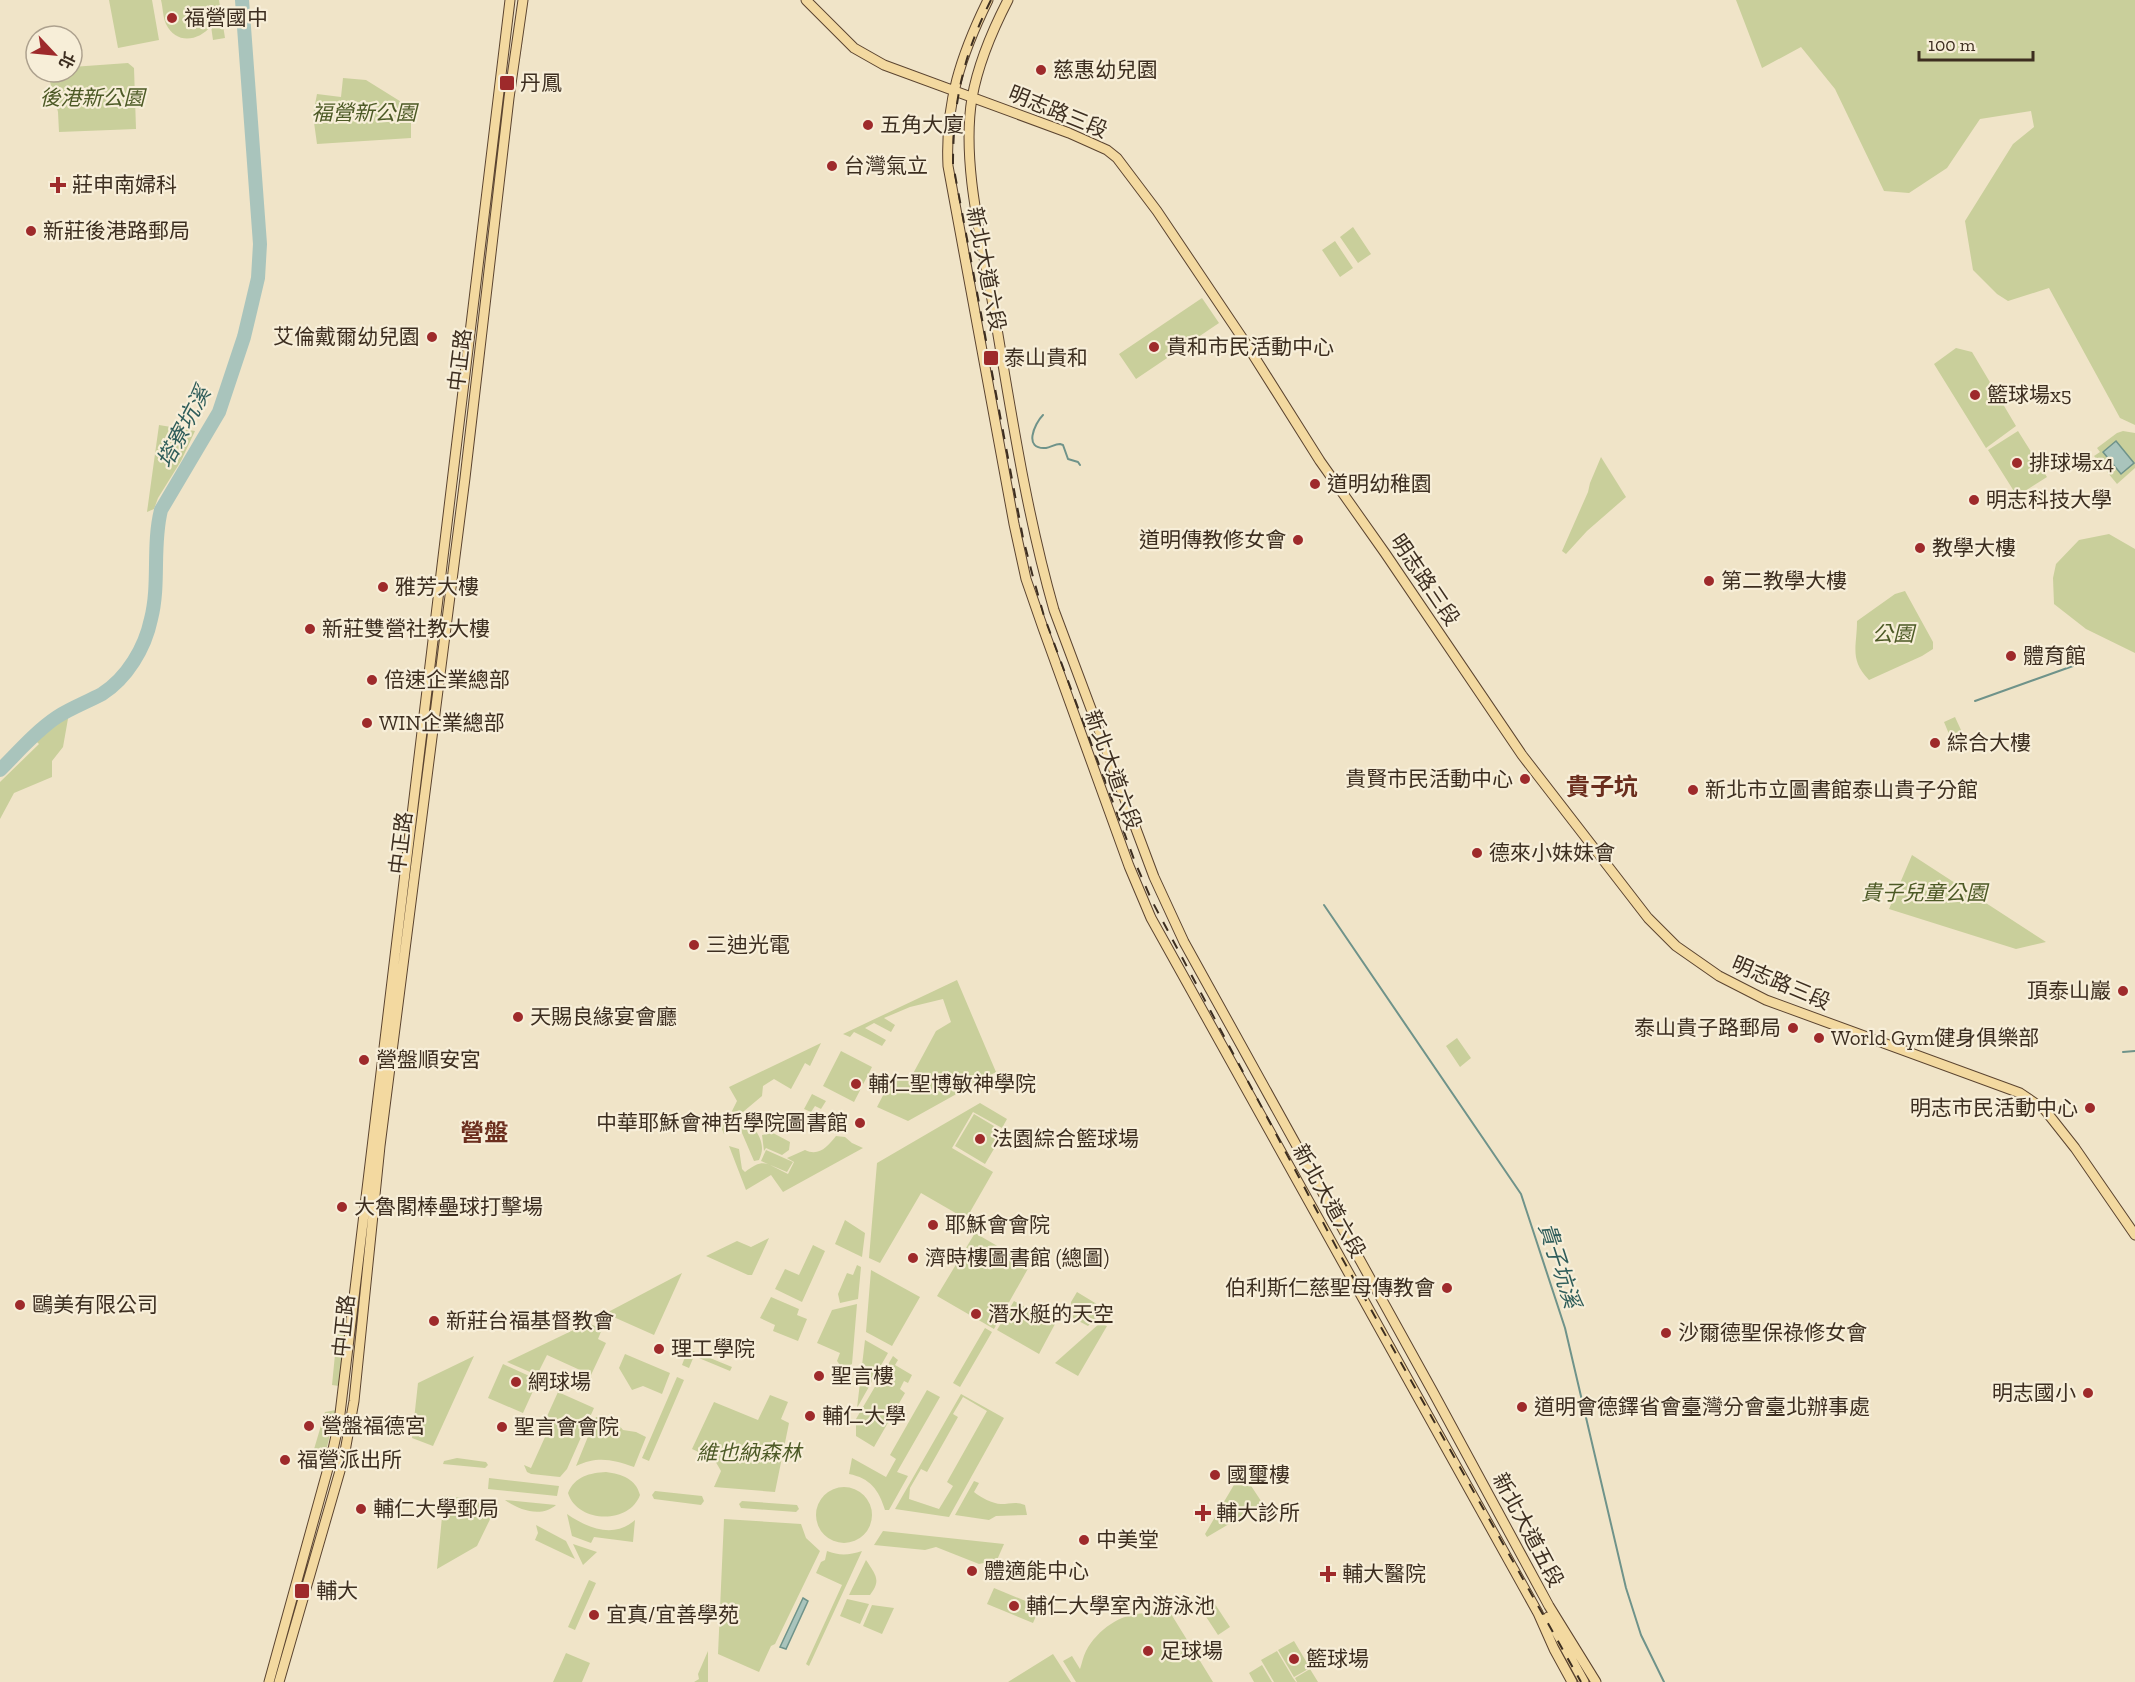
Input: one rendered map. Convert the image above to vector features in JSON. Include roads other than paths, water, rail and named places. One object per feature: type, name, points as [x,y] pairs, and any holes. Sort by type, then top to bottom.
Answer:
[{"type":"main road","name":"中正路","points":[[268,1682],[328,1467],[342,1400],[510,0]]},
{"type":"main road","name":"中正路","points":[[279,1682],[340,1470],[354,1401],[380,1146],[465,478],[522,0]]},
{"type":"main road","name":"明志路三段","points":[[807,0],[841,37],[861,53],[884,65],[1069,133],[1107,150],[1128,172],[1245,342],[1320,461],[1521,755],[1661,933],[1705,967],[1751,993],[2020,1093],[2045,1110],[2135,1235]]},
{"type":"main road","name":"新北大道六段","points":[[988,0],[969,38],[953,91],[948,138],[948,165],[1026,579],[1147,910],[1418,1402]]},
{"type":"main road","name":"新北大道六段","points":[[1008,0],[992,32],[972,98],[970,138],[973,186],[1016,434],[1053,610],[1135,828],[1175,924],[1271,1102],[1433,1392]]},
{"type":"main road","name":"新北大道五段","points":[[1433,1392],[1549,1606],[1596,1682]]},
{"type":"main road","name":"新北大道五段","points":[[1418,1402],[1538,1613],[1557,1656],[1572,1682]]},
{"type":"main road","points":[[328,1467],[340,1470]]},
{"type":"main road","points":[[1546,1631],[1549,1606]]},
{"type":"main road","points":[[1538,1613],[1548,1617]]},
{"type":"main road","name":"新北大道五段","points":[[1548,1617],[1584,1682]]},
{"type":"water","points":[[2116,441],[2134,463],[2121,474],[2103,452]]},
{"type":"water","points":[[803,1598],[808,1601],[786,1649],[780,1647]]},
{"type":"waterway","name":"塔寮坑溪","points":[[0,770],[27,742],[57,717],[111,687],[134,661],[144,641],[154,606],[157,537],[161,510],[219,412],[244,337],[258,278],[260,244],[242,0]]},
{"type":"waterway","name":"貴子坑溪","points":[[1043,415],[1036,424],[1032,436],[1035,445],[1039,448],[1063,445],[1068,459],[1080,465]]},
{"type":"waterway","points":[[1975,701],[2073,666],[2075,660]]},
{"type":"waterway","name":"貴子坑溪","points":[[1324,905],[1521,1194],[1565,1328],[1626,1588],[1641,1635],[1664,1682]]},
{"type":"waterway","points":[[2123,1052],[2135,1051]]},
{"type":"railway","points":[[991,0],[973,40],[961,80],[955,120],[953,164],[1023,538],[1044,616],[1135,862],[1152,901],[1342,1258],[1581,1682]]},
{"type":"place","name":"福營國中","points":[[172,18]]},
{"type":"place","name":"慈惠幼兒園","points":[[1041,70]]},
{"type":"place","name":"丹鳳","points":[[507,83]]},
{"type":"place","name":"五角大廈","points":[[868,125]]},
{"type":"place","name":"台灣氣立","points":[[832,166]]},
{"type":"place","name":"莊申南婦科","points":[[58,185]]},
{"type":"place","name":"新莊後港路郵局","points":[[31,231]]},
{"type":"place","name":"艾倫戴爾幼兒園","points":[[432,337]]},
{"type":"place","name":"貴和市民活動中心","points":[[1154,347]]},
{"type":"place","name":"泰山貴和","points":[[991,358]]},
{"type":"place","name":"籃球場x5","points":[[1975,395]]},
{"type":"place","name":"排球場x4","points":[[2017,463]]},
{"type":"place","name":"道明幼稚園","points":[[1315,484]]},
{"type":"place","name":"明志科技大學","points":[[1974,500]]},
{"type":"place","name":"道明傳教修女會","points":[[1298,540]]},
{"type":"place","name":"教學大樓","points":[[1920,548]]},
{"type":"place","name":"第二教學大樓","points":[[1709,581]]},
{"type":"place","name":"雅芳大樓","points":[[383,587]]},
{"type":"place","name":"新莊雙營社教大樓","points":[[310,629]]},
{"type":"place","name":"體育館","points":[[2011,656]]},
{"type":"place","name":"倍速企業總部","points":[[372,680]]},
{"type":"place","name":"WIN企業總部","points":[[367,723]]},
{"type":"place","name":"綜合大樓","points":[[1935,743]]},
{"type":"place","name":"貴賢市民活動中心","points":[[1525,779]]},
{"type":"place","name":"新北市立圖書館泰山貴子分館","points":[[1693,790]]},
{"type":"place","name":"德來小妹妹會","points":[[1477,853]]},
{"type":"place","name":"三迪光電","points":[[694,945]]},
{"type":"place","name":"頂泰山巖","points":[[2123,991]]},
{"type":"place","name":"天賜良緣宴會廳","points":[[518,1017]]},
{"type":"place","name":"泰山貴子路郵局","points":[[1793,1028]]},
{"type":"place","name":"World Gym健身俱樂部","points":[[1819,1038]]},
{"type":"place","name":"營盤順安宮","points":[[364,1060]]},
{"type":"place","name":"輔仁聖博敏神學院","points":[[856,1084]]},
{"type":"place","name":"明志市民活動中心","points":[[2090,1108]]},
{"type":"place","name":"中華耶穌會神哲學院圖書館","points":[[860,1123]]},
{"type":"place","name":"法園綜合籃球場","points":[[980,1139]]},
{"type":"place","name":"大魯閣棒壘球打擊場","points":[[342,1207]]},
{"type":"place","name":"耶穌會會院","points":[[933,1225]]},
{"type":"place","name":"濟時樓圖書館 (總圖)","points":[[913,1258]]},
{"type":"place","name":"伯利斯仁慈聖母傳教會","points":[[1447,1288]]},
{"type":"place","name":"鷗美有限公司","points":[[20,1305]]},
{"type":"place","name":"潛水艇的天空","points":[[976,1314]]},
{"type":"place","name":"新莊台福基督教會","points":[[434,1321]]},
{"type":"place","name":"沙爾德聖保祿修女會","points":[[1666,1333]]},
{"type":"place","name":"理工學院","points":[[659,1349]]},
{"type":"place","name":"聖言樓","points":[[819,1376]]},
{"type":"place","name":"網球場","points":[[516,1382]]},
{"type":"place","name":"明志國小","points":[[2088,1393]]},
{"type":"place","name":"道明會德鐸省會臺灣分會臺北辦事處","points":[[1522,1407]]},
{"type":"place","name":"輔仁大學","points":[[810,1416]]},
{"type":"place","name":"營盤福德宮","points":[[309,1426]]},
{"type":"place","name":"聖言會會院","points":[[502,1427]]},
{"type":"place","name":"福營派出所","points":[[285,1460]]},
{"type":"place","name":"國璽樓","points":[[1215,1475]]},
{"type":"place","name":"輔仁大學郵局","points":[[361,1509]]},
{"type":"place","name":"輔大診所","points":[[1203,1513]]},
{"type":"place","name":"中美堂","points":[[1084,1540]]},
{"type":"place","name":"體適能中心","points":[[972,1571]]},
{"type":"place","name":"輔大醫院","points":[[1328,1574]]},
{"type":"place","name":"輔大","points":[[302,1591]]},
{"type":"place","name":"輔仁大學室內游泳池","points":[[1014,1606]]},
{"type":"place","name":"宜真/宜善學苑","points":[[594,1615]]},
{"type":"place","name":"足球場","points":[[1148,1651]]},
{"type":"place","name":"籃球場","points":[[1294,1659]]},
{"type":"district","name":"貴子坑","points":[[1602,787]]},
{"type":"district","name":"營盤","points":[[484,1133]]},
{"type":"park label","name":"後港新公園","points":[[92,98]]},
{"type":"park label","name":"福營新公園","points":[[364,113]]},
{"type":"park label","name":"公園","points":[[1893,634]]},
{"type":"park label","name":"貴子兒童公園","points":[[1924,893]]},
{"type":"park label","name":"維也納森林","points":[[749,1453]]}]
